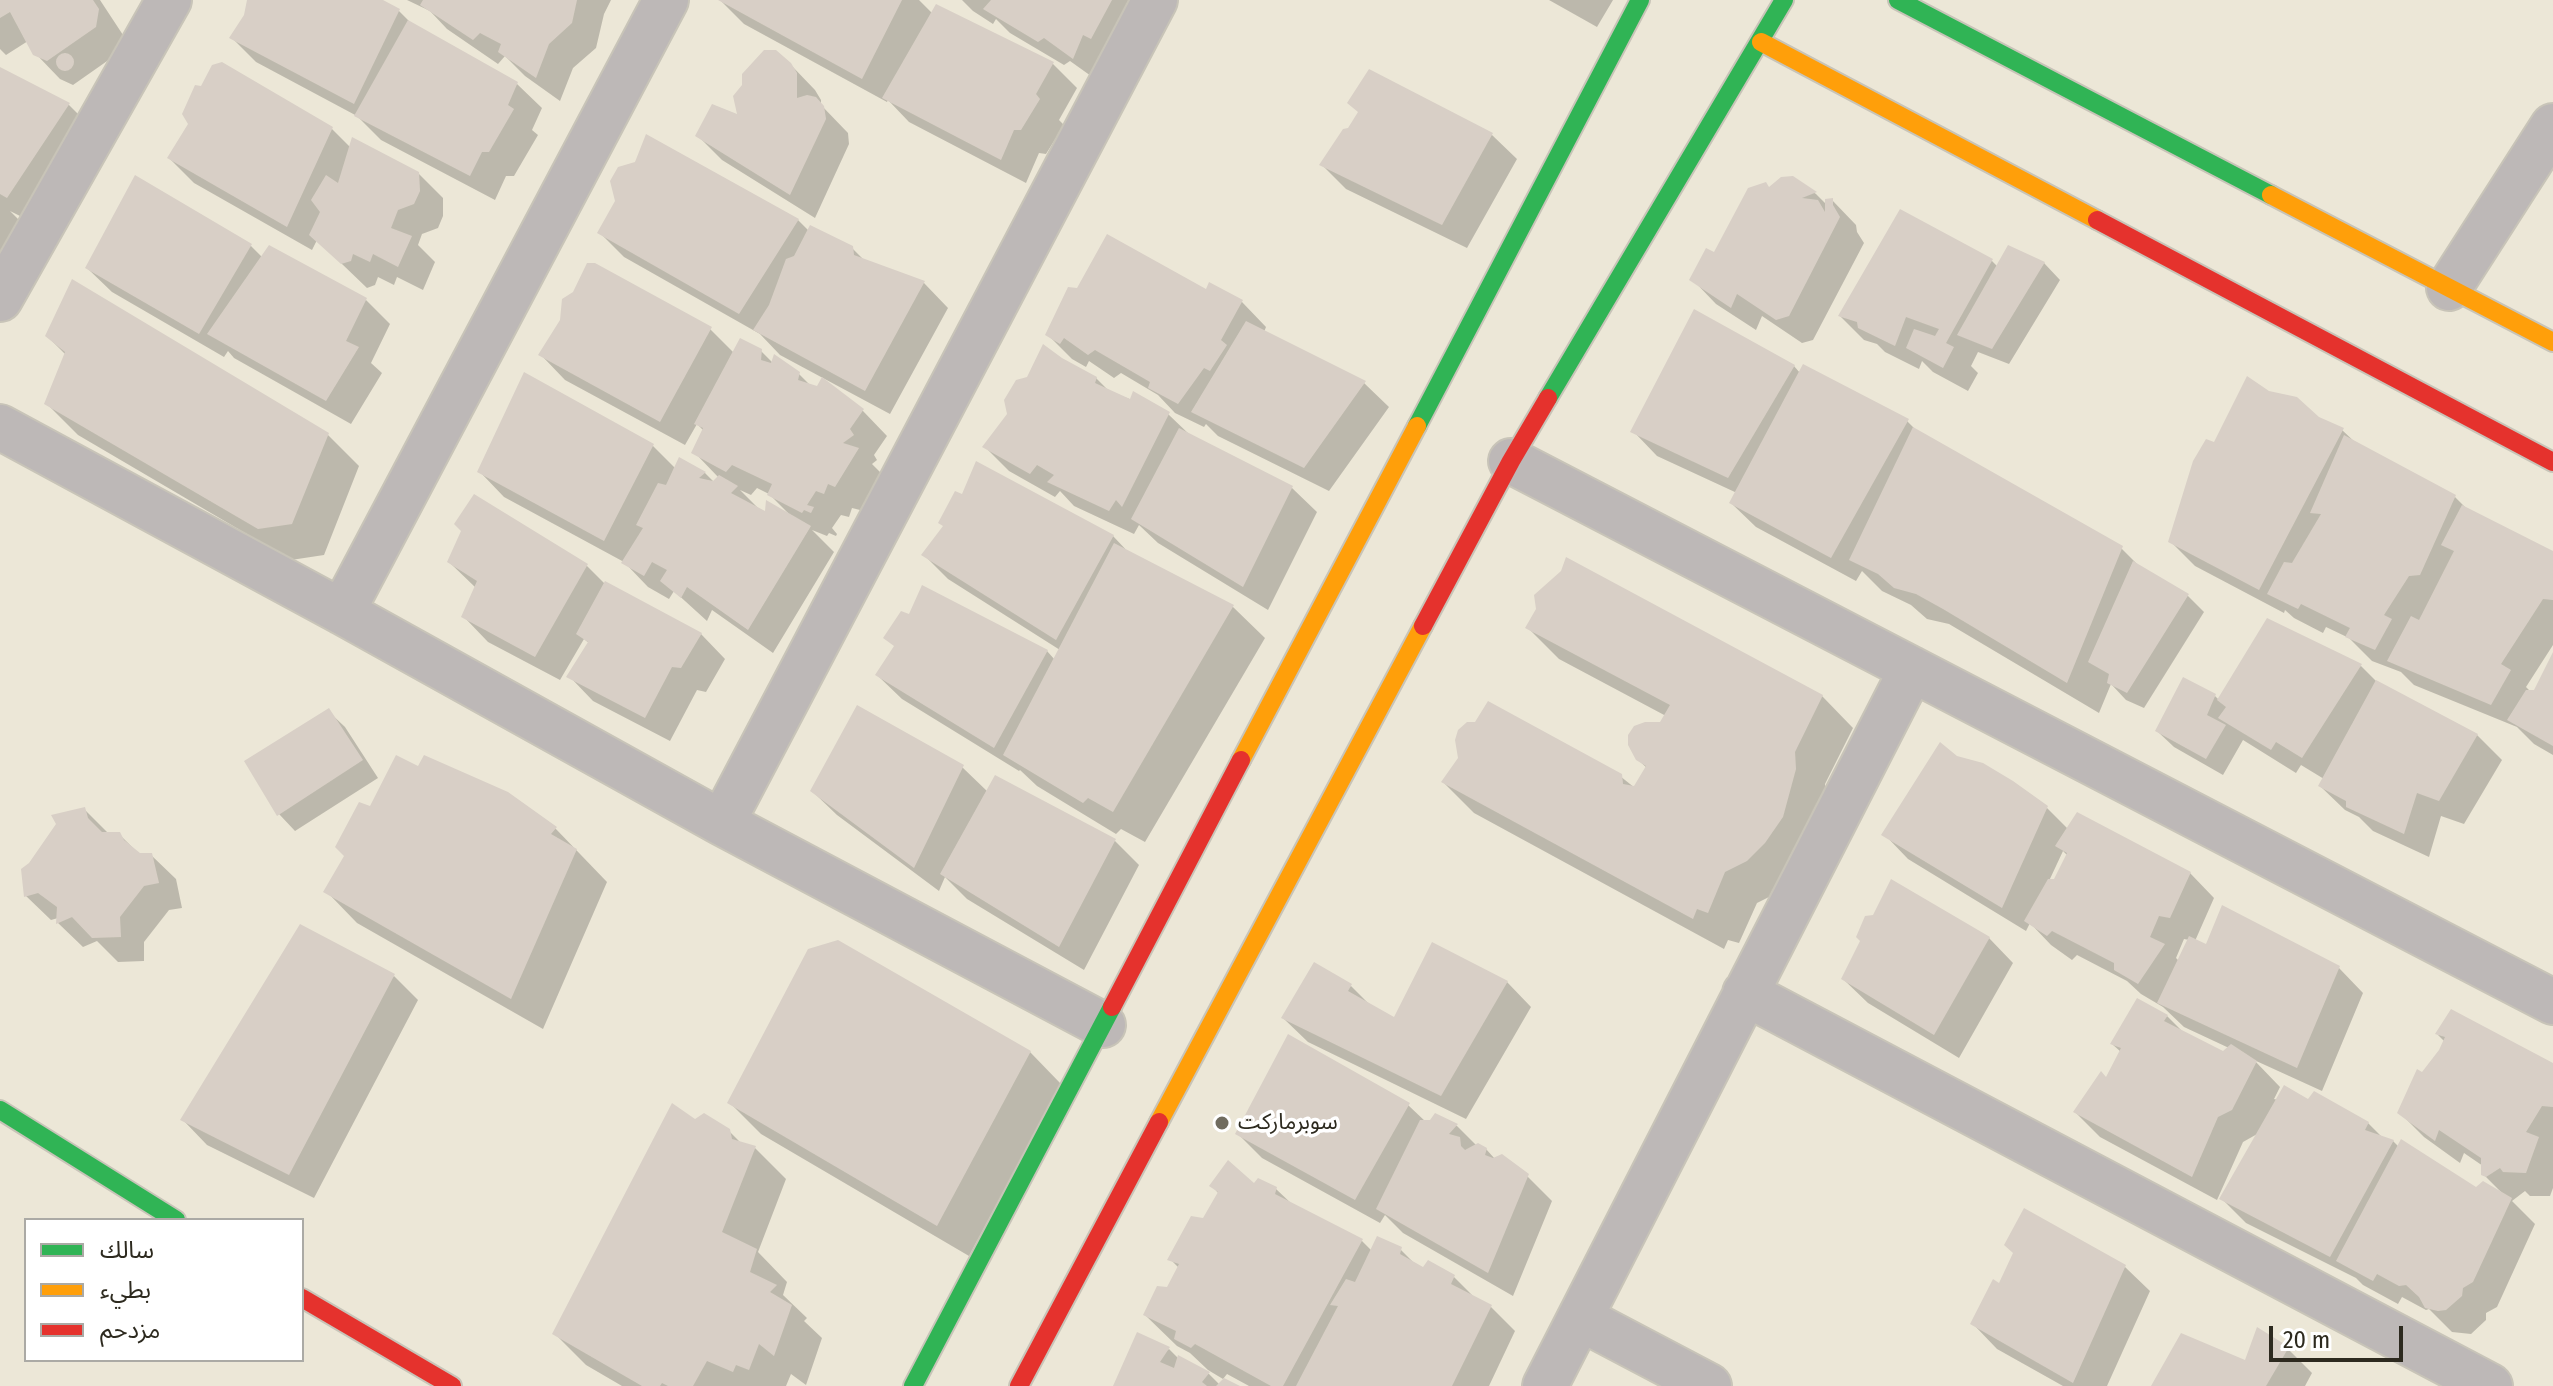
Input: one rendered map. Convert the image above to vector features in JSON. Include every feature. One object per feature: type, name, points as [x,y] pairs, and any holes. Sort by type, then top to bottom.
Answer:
[{"type":"street","points":[[0,299],[169,0]]},
{"type":"street","points":[[342,612],[666,0]]},
{"type":"street","points":[[722,823],[1155,0]]},
{"type":"street","points":[[913,1386],[1640,0]]},
{"type":"street","points":[[1019,1386],[1511,461],[1784,0]]},
{"type":"street","points":[[1898,0],[2553,342]]},
{"type":"street","points":[[1761,42],[2553,462]]},
{"type":"street","points":[[2449,288],[2553,126]]},
{"type":"street","points":[[0,427],[722,823],[1103,1025]]},
{"type":"street","points":[[1511,461],[2553,1002]]},
{"type":"street","points":[[1545,1386],[1912,669]]},
{"type":"street","points":[[1745,993],[2490,1386]]},
{"type":"street","points":[[0,1110],[173,1218]]},
{"type":"street","points":[[304,1299],[452,1386]]},
{"type":"street","points":[[1580,1318],[1709,1386]]},
{"type":"building","points":[[0,0],[93,0],[99,9],[96,27],[47,61],[33,55],[10,12],[0,18]]},
{"type":"building","points":[[247,0],[383,0],[400,9],[354,104],[229,38],[244,15]]},
{"type":"building","points":[[423,0],[577,0],[572,23],[549,44],[536,78],[498,52],[501,44],[480,33],[473,40],[420,5]]},
{"type":"building","points":[[718,0],[902,0],[862,79]]},
{"type":"building","points":[[991,0],[1112,0],[1091,39],[1083,35],[1073,59],[1044,38],[1038,42],[983,9]]},
{"type":"building","points":[[936,4],[1054,62],[1036,94],[1040,99],[1021,130],[1014,130],[1001,160],[882,98]]},
{"type":"building","points":[[408,20],[518,82],[508,105],[514,109],[489,152],[482,152],[470,176],[354,116]]},
{"type":"building","points":[[764,50],[776,50],[791,63],[797,73],[797,98],[807,95],[816,97],[824,106],[826,119],[790,195],[695,136],[712,104],[737,114],[733,96],[742,85],[742,74]]},
{"type":"building","points":[[65,53],[74,62],[65,71],[56,62]]},
{"type":"building","points":[[222,62],[333,127],[287,227],[167,158],[188,124],[182,114],[195,85],[201,86],[212,65]]},
{"type":"building","points":[[0,67],[70,103],[7,198],[0,194]]},
{"type":"building","points":[[1369,69],[1493,133],[1442,225],[1319,165],[1358,112],[1347,103]]},
{"type":"building","points":[[646,134],[799,219],[739,314],[597,233],[615,201],[610,181],[618,167],[635,162]]},
{"type":"building","points":[[352,137],[419,172],[420,191],[414,204],[398,210],[391,228],[412,236],[398,267],[373,254],[370,262],[353,254],[351,261],[341,264],[309,235],[320,212],[311,200],[326,175],[338,183]]},
{"type":"building","points":[[135,175],[252,244],[199,334],[85,268]]},
{"type":"building","points":[[1793,176],[1817,192],[1802,198],[1818,200],[1825,212],[1825,199],[1833,198],[1833,205],[1840,217],[1789,316],[1776,320],[1737,294],[1731,308],[1689,280],[1706,248],[1714,252],[1748,188],[1766,182],[1769,187],[1781,177]]},
{"type":"building","points":[[1900,209],[1993,259],[1946,343],[1954,347],[1943,368],[1906,348],[1914,329],[1935,336],[1939,329],[1906,317],[1895,346],[1858,328],[1857,322],[1838,316]]},
{"type":"building","points":[[810,225],[853,246],[854,255],[925,281],[865,391],[753,330],[769,305],[786,259],[794,256]]},
{"type":"building","points":[[1107,234],[1206,289],[1209,282],[1243,300],[1221,340],[1227,345],[1210,371],[1204,368],[1178,404],[1148,388],[1150,382],[1095,350],[1088,355],[1064,338],[1060,344],[1045,335],[1068,287],[1077,288]]},
{"type":"building","points":[[269,245],[367,298],[346,341],[359,347],[326,401],[207,334]]},
{"type":"building","points":[[2008,245],[2045,262],[1992,349],[1957,335]]},
{"type":"building","points":[[587,263],[595,263],[712,327],[660,422],[538,355],[560,320],[562,299],[573,292]]},
{"type":"building","points":[[72,279],[329,433],[292,524],[258,529],[44,404],[65,352],[45,336]]},
{"type":"building","points":[[1694,309],[1795,365],[1728,478],[1630,432]]},
{"type":"building","points":[[1246,321],[1366,381],[1304,468],[1191,412]]},
{"type":"building","points":[[740,338],[762,349],[761,360],[771,363],[774,354],[800,372],[798,380],[817,386],[822,377],[864,409],[850,429],[854,435],[843,443],[859,448],[835,487],[828,484],[824,494],[816,491],[807,505],[814,507],[811,513],[804,510],[802,513],[767,495],[772,484],[732,465],[726,472],[691,453],[703,428],[694,424]]},
{"type":"building","points":[[1043,344],[1097,377],[1095,383],[1130,399],[1133,391],[1170,412],[1122,507],[1116,500],[1109,511],[1047,482],[1054,475],[1037,465],[1030,474],[982,447],[1007,414],[1004,400],[1016,380],[1027,377]]},
{"type":"building","points":[[1803,364],[1909,419],[1831,558],[1729,503]]},
{"type":"building","points":[[524,372],[654,444],[604,541],[477,472]]},
{"type":"building","points":[[2247,376],[2269,391],[2297,397],[2319,417],[2344,428],[2259,590],[2168,542],[2193,461],[2206,439],[2214,442]]},
{"type":"building","points":[[1913,427],[2123,546],[2067,683],[1943,609],[1916,594],[1894,588],[1878,574],[1849,560]]},
{"type":"building","points":[[1179,428],[1293,486],[1243,587],[1131,519]]},
{"type":"building","points":[[2344,435],[2456,495],[2420,575],[2409,576],[2384,615],[2392,619],[2375,650],[2345,637],[2350,628],[2301,604],[2298,609],[2267,594],[2284,562],[2292,563],[2321,514],[2310,513]]},
{"type":"building","points":[[679,457],[706,472],[699,478],[713,481],[719,475],[738,486],[731,493],[765,511],[766,500],[811,526],[748,630],[687,587],[681,598],[660,581],[667,570],[652,562],[644,576],[621,563],[643,528],[636,525],[658,483],[666,485]]},
{"type":"building","points":[[976,461],[1114,535],[1056,640],[921,555],[943,526],[938,523],[955,491],[962,494]]},
{"type":"building","points":[[474,494],[588,564],[535,657],[461,617],[477,581],[447,562],[461,531],[454,524]]},
{"type":"building","points":[[2462,505],[2553,551],[2553,600],[2543,599],[2501,664],[2511,670],[2491,705],[2387,661],[2411,616],[2419,620],[2454,551],[2441,545]]},
{"type":"building","points":[[1114,543],[1234,605],[1113,812],[1088,798],[1083,803],[1003,755]]},
{"type":"building","points":[[1566,557],[1823,695],[1795,752],[1796,769],[1783,817],[1765,843],[1747,861],[1725,872],[1708,913],[1697,909],[1693,919],[1441,782],[1458,758],[1455,740],[1458,730],[1467,722],[1475,722],[1488,701],[1622,774],[1623,784],[1634,786],[1646,766],[1636,760],[1628,745],[1628,735],[1634,726],[1660,722],[1670,705],[1525,628],[1536,609],[1534,595],[1561,571]]},
{"type":"building","points":[[2133,561],[2189,594],[2127,693],[2107,683],[2109,674],[2088,662]]},
{"type":"building","points":[[605,581],[702,633],[681,668],[672,667],[645,718],[566,677],[588,642],[576,634]]},
{"type":"building","points":[[922,585],[1048,650],[994,748],[875,675],[894,646],[883,638],[901,611],[909,614]]},
{"type":"building","points":[[2267,618],[2362,664],[2302,758],[2276,742],[2271,750],[2218,718],[2226,707],[2217,700]]},
{"type":"building","points":[[2553,652],[2553,746],[2507,720],[2526,690],[2534,690]]},
{"type":"building","points":[[2183,677],[2216,694],[2207,715],[2226,725],[2206,759],[2155,731]]},
{"type":"building","points":[[2376,680],[2478,734],[2439,801],[2417,793],[2404,834],[2346,807],[2346,801],[2318,786]]},
{"type":"building","points":[[857,705],[964,765],[914,868],[810,791]]},
{"type":"building","points":[[329,708],[363,760],[277,816],[244,761]]},
{"type":"building","points":[[1940,742],[1957,756],[1983,763],[2048,806],[2002,908],[1881,835]]},
{"type":"building","points":[[396,755],[418,766],[424,755],[508,792],[557,827],[551,834],[577,849],[511,999],[323,892],[344,856],[335,847],[359,802],[370,806]]},
{"type":"building","points":[[995,775],[1116,839],[1059,947],[940,874]]},
{"type":"building","points":[[85,807],[88,818],[102,832],[120,832],[124,840],[140,853],[152,853],[159,883],[144,886],[120,917],[121,937],[92,938],[72,917],[56,924],[57,907],[38,893],[24,897],[21,869],[29,863],[56,824],[51,815]]},
{"type":"building","points":[[2077,812],[2191,872],[2170,918],[2159,916],[2150,937],[2165,944],[2138,984],[2114,970],[2114,963],[2052,931],[2047,936],[2024,921],[2048,879],[2054,879],[2067,853],[2055,846]]},
{"type":"building","points":[[1891,879],[1990,937],[1934,1035],[1841,979],[1860,941],[1856,937],[1865,916],[1873,915]]},
{"type":"building","points":[[2222,905],[2340,966],[2297,1068],[2157,1003],[2189,936],[2206,944]]},
{"type":"building","points":[[300,924],[395,974],[289,1175],[180,1120]]},
{"type":"building","points":[[838,940],[1031,1051],[937,1226],[727,1103],[808,949]]},
{"type":"building","points":[[1432,942],[1508,981],[1441,1096],[1281,1018],[1314,962],[1352,984],[1348,991],[1394,1017]]},
{"type":"building","points":[[2137,998],[2168,1015],[2164,1021],[2223,1051],[2231,1044],[2257,1061],[2232,1110],[2218,1117],[2192,1177],[2073,1112],[2101,1071],[2106,1077],[2121,1048],[2110,1044]]},
{"type":"building","points":[[2451,1009],[2553,1063],[2553,1107],[2542,1106],[2526,1132],[2539,1137],[2526,1173],[2503,1172],[2500,1168],[2486,1177],[2481,1175],[2481,1158],[2439,1130],[2435,1141],[2397,1113],[2417,1069],[2422,1072],[2439,1050],[2445,1037],[2435,1034]]},
{"type":"building","points":[[1288,1034],[1410,1103],[1355,1200],[1235,1134]]},
{"type":"building","points":[[2284,1085],[2308,1099],[2314,1091],[2369,1122],[2365,1130],[2394,1140],[2330,1257],[2219,1199]]},
{"type":"building","points":[[672,1103],[695,1119],[704,1113],[730,1129],[732,1139],[756,1146],[722,1232],[757,1249],[750,1272],[777,1285],[770,1292],[792,1305],[774,1356],[759,1344],[749,1370],[736,1365],[733,1372],[707,1361],[693,1386],[668,1386],[662,1383],[660,1386],[642,1386],[552,1334]]},
{"type":"building","points":[[1435,1113],[1458,1124],[1449,1134],[1460,1137],[1465,1150],[1478,1143],[1487,1148],[1485,1155],[1493,1158],[1502,1154],[1529,1174],[1488,1273],[1376,1209],[1420,1120],[1430,1120]]},
{"type":"building","points":[[2401,1139],[2476,1187],[2483,1181],[2512,1198],[2473,1282],[2463,1288],[2462,1296],[2446,1310],[2425,1308],[2406,1285],[2399,1286],[2377,1274],[2373,1281],[2336,1261]]},
{"type":"building","points":[[1228,1160],[1254,1183],[1258,1178],[1277,1187],[1275,1194],[1363,1239],[1283,1386],[1271,1386],[1195,1344],[1191,1348],[1174,1339],[1176,1331],[1143,1315],[1157,1286],[1167,1287],[1179,1264],[1167,1260],[1191,1216],[1203,1218],[1218,1192],[1209,1186]]},
{"type":"building","points":[[2024,1208],[2126,1265],[2073,1383],[1970,1324],[1993,1279],[1999,1283],[2013,1253],[2004,1245]]},
{"type":"building","points":[[1377,1236],[1402,1247],[1400,1254],[1423,1267],[1428,1260],[1455,1275],[1451,1284],[1492,1305],[1452,1386],[1296,1386],[1338,1306],[1330,1305],[1346,1279],[1355,1282]]},
{"type":"building","points":[[2257,1327],[2289,1347],[2266,1386],[2151,1386],[2181,1333],[2245,1360]]},
{"type":"building","points":[[1137,1332],[1170,1347],[1160,1362],[1174,1368],[1178,1355],[1210,1372],[1202,1382],[1207,1386],[1113,1386]]},
{"type":"building","points":[[1224,1378],[1240,1386],[1216,1386]]},
{"type":"traffic: fast","points":[[1417,426],[1640,0]]},
{"type":"traffic: fast","points":[[1548,398],[1784,0]]},
{"type":"traffic: fast","points":[[1898,0],[2271,195]]},
{"type":"traffic: fast","points":[[913,1386],[1112,1007]]},
{"type":"traffic: fast","points":[[0,1110],[173,1218]]},
{"type":"traffic: slow","points":[[1761,42],[2097,220]]},
{"type":"traffic: slow","points":[[2271,195],[2553,342]]},
{"type":"traffic: slow","points":[[1241,760],[1417,426]]},
{"type":"traffic: slow","points":[[1159,1122],[1423,626]]},
{"type":"traffic: jam","points":[[2097,220],[2553,462]]},
{"type":"traffic: jam","points":[[1423,626],[1548,398]]},
{"type":"traffic: jam","points":[[1112,1007],[1241,760]]},
{"type":"traffic: jam","points":[[1019,1386],[1159,1122]]},
{"type":"traffic: jam","points":[[304,1299],[452,1386]]},
{"type":"place","name":"سوبرماركت","points":[[1222,1123]]}]
